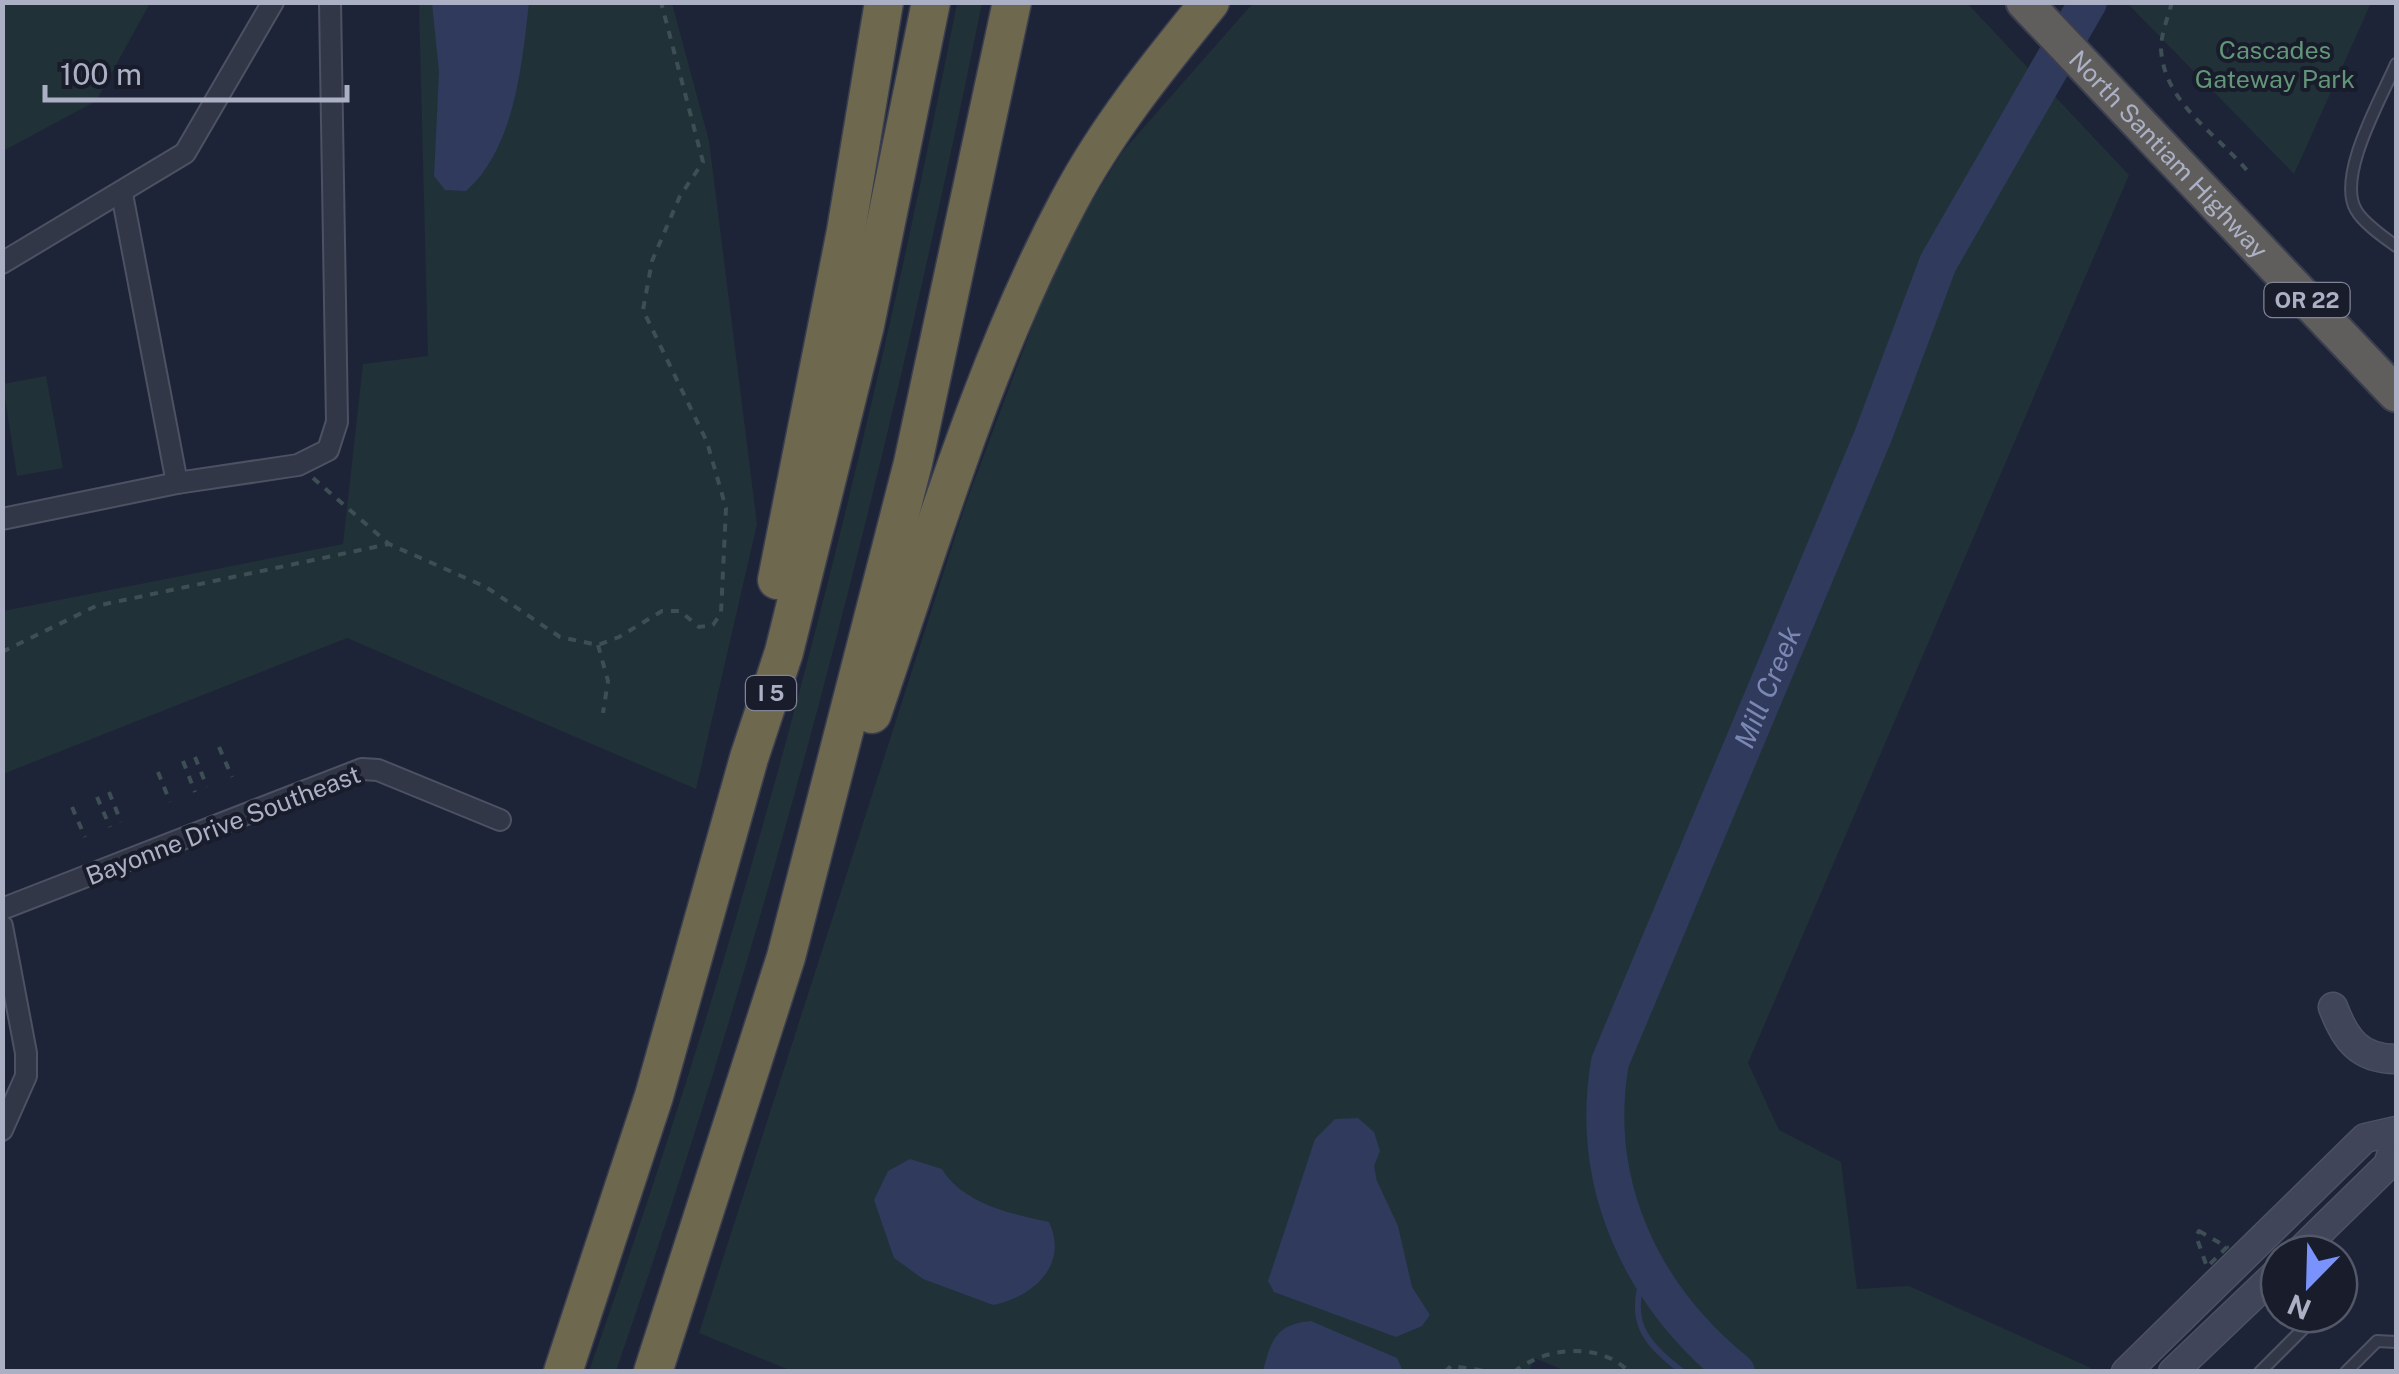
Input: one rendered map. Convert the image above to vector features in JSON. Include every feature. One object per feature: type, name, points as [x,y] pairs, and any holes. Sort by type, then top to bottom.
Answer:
[{"type":"highway","name":"I 5","points":[[749,758],[761,649],[803,461],[884,2]]},
{"type":"highway","name":"I 5","points":[[563,1372],[654,1096],[749,758],[784,652],[834,456],[931,2]]},
{"type":"highway","points":[[786,957],[914,463],[1012,2]]},
{"type":"highway","points":[[653,1372],[786,957],[986,392],[1031,278],[1108,134],[1210,2]]},
{"type":"highway","name":"North Santiam Highway","points":[[2024,2],[2396,394]]},
{"type":"main road","points":[[2333,1007],[2344,1036],[2360,1051],[2396,1059]]},
{"type":"main road","points":[[2126,1372],[2365,1138],[2396,1131]]},
{"type":"main road","points":[[2318,1234],[2388,1166],[2396,1141]]},
{"type":"main road","points":[[2172,1372],[2259,1291]]},
{"type":"street","points":[[2,263],[185,153],[273,2]]},
{"type":"street","points":[[2,518],[177,482],[298,466],[328,450],[337,422],[330,2]]},
{"type":"street","points":[[122,194],[177,482]]},
{"type":"street","name":"Bayonne Drive Southeast","points":[[2,909],[362,769],[378,770],[500,820]]},
{"type":"street","points":[[2,926],[26,1053],[26,1076],[2,1130]]},
{"type":"lane","points":[[2396,64],[2352,166],[2351,191],[2356,211],[2396,246]]},
{"type":"lane","points":[[2260,1372],[2298,1334]]},
{"type":"lane","points":[[2346,1372],[2377,1341],[2396,1342]]},
{"type":"path","points":[[298,466],[389,544],[486,587],[560,637],[598,645],[620,637],[662,611],[680,611],[699,627],[713,624],[721,613],[726,508],[707,442],[643,310],[652,261],[680,196],[704,162],[661,2]]},
{"type":"path","points":[[2172,2],[2161,47],[2172,92],[2230,148],[2250,174]]},
{"type":"path","points":[[2,652],[96,606],[389,544]]},
{"type":"path","points":[[598,645],[608,681],[603,713]]},
{"type":"path","points":[[219,747],[232,777]]},
{"type":"path","points":[[195,757],[208,787]]},
{"type":"path","points":[[183,762],[195,792]]},
{"type":"path","points":[[158,772],[170,802]]},
{"type":"path","points":[[109,792],[121,822]]},
{"type":"path","points":[[97,797],[110,826]]},
{"type":"path","points":[[72,808],[85,836]]},
{"type":"path","points":[[2199,1231],[2227,1247],[2207,1266],[2201,1252],[2199,1231]]},
{"type":"path","points":[[1514,1372],[1532,1357],[1566,1351],[1612,1357],[1629,1372]]},
{"type":"path","points":[[1445,1372],[1457,1367],[1493,1372]]},
{"type":"green space","points":[[3,2],[150,3],[96,101],[3,151]]},
{"type":"green space","points":[[419,3],[672,3],[709,141],[757,524],[696,789],[347,638],[3,774],[3,611],[343,544],[363,364],[428,356]]},
{"type":"green space","points":[[957,3],[982,3],[907,349],[822,693],[725,1034],[616,1371],[589,1371],[701,1035],[799,694],[884,349]]},
{"type":"green space","points":[[1253,3],[1967,3],[2129,175],[1748,1063],[1779,1130],[1841,1162],[1857,1289],[1909,1286],[2091,1368],[2087,1371],[1569,1372],[1534,1358],[1529,1372],[794,1372],[699,1333],[966,503],[1038,311],[1078,223],[1123,151]]},
{"type":"green space","name":"Cascades Gateway Park","points":[[2127,3],[2371,3],[2294,174]]},
{"type":"green space","points":[[46,376],[63,468],[17,476],[3,384]]},
{"type":"water","points":[[432,3],[529,3],[519,78],[506,129],[496,152],[466,191],[445,190],[434,176],[439,72]]},
{"type":"water","points":[[1358,1118],[1374,1132],[1380,1151],[1374,1166],[1377,1181],[1398,1226],[1412,1287],[1430,1315],[1422,1326],[1396,1337],[1274,1292],[1268,1281],[1315,1139],[1335,1119]]},
{"type":"water","points":[[910,1159],[942,1169],[962,1191],[990,1206],[1049,1222],[1054,1252],[1044,1276],[1022,1295],[993,1305],[923,1279],[894,1258],[874,1200],[888,1171]]},
{"type":"water","points":[[1311,1321],[1397,1358],[1403,1371],[1263,1371],[1277,1336],[1290,1326]]},
{"type":"waterway","name":"Mill Creek","points":[[1736,1372],[1702,1342],[1673,1308],[1630,1234],[1607,1151],[1605,1107],[1610,1062],[1873,436],[1938,263],[2088,2]]},
{"type":"waterway","points":[[1645,1272],[1638,1304],[1642,1329],[1683,1372]]}]
